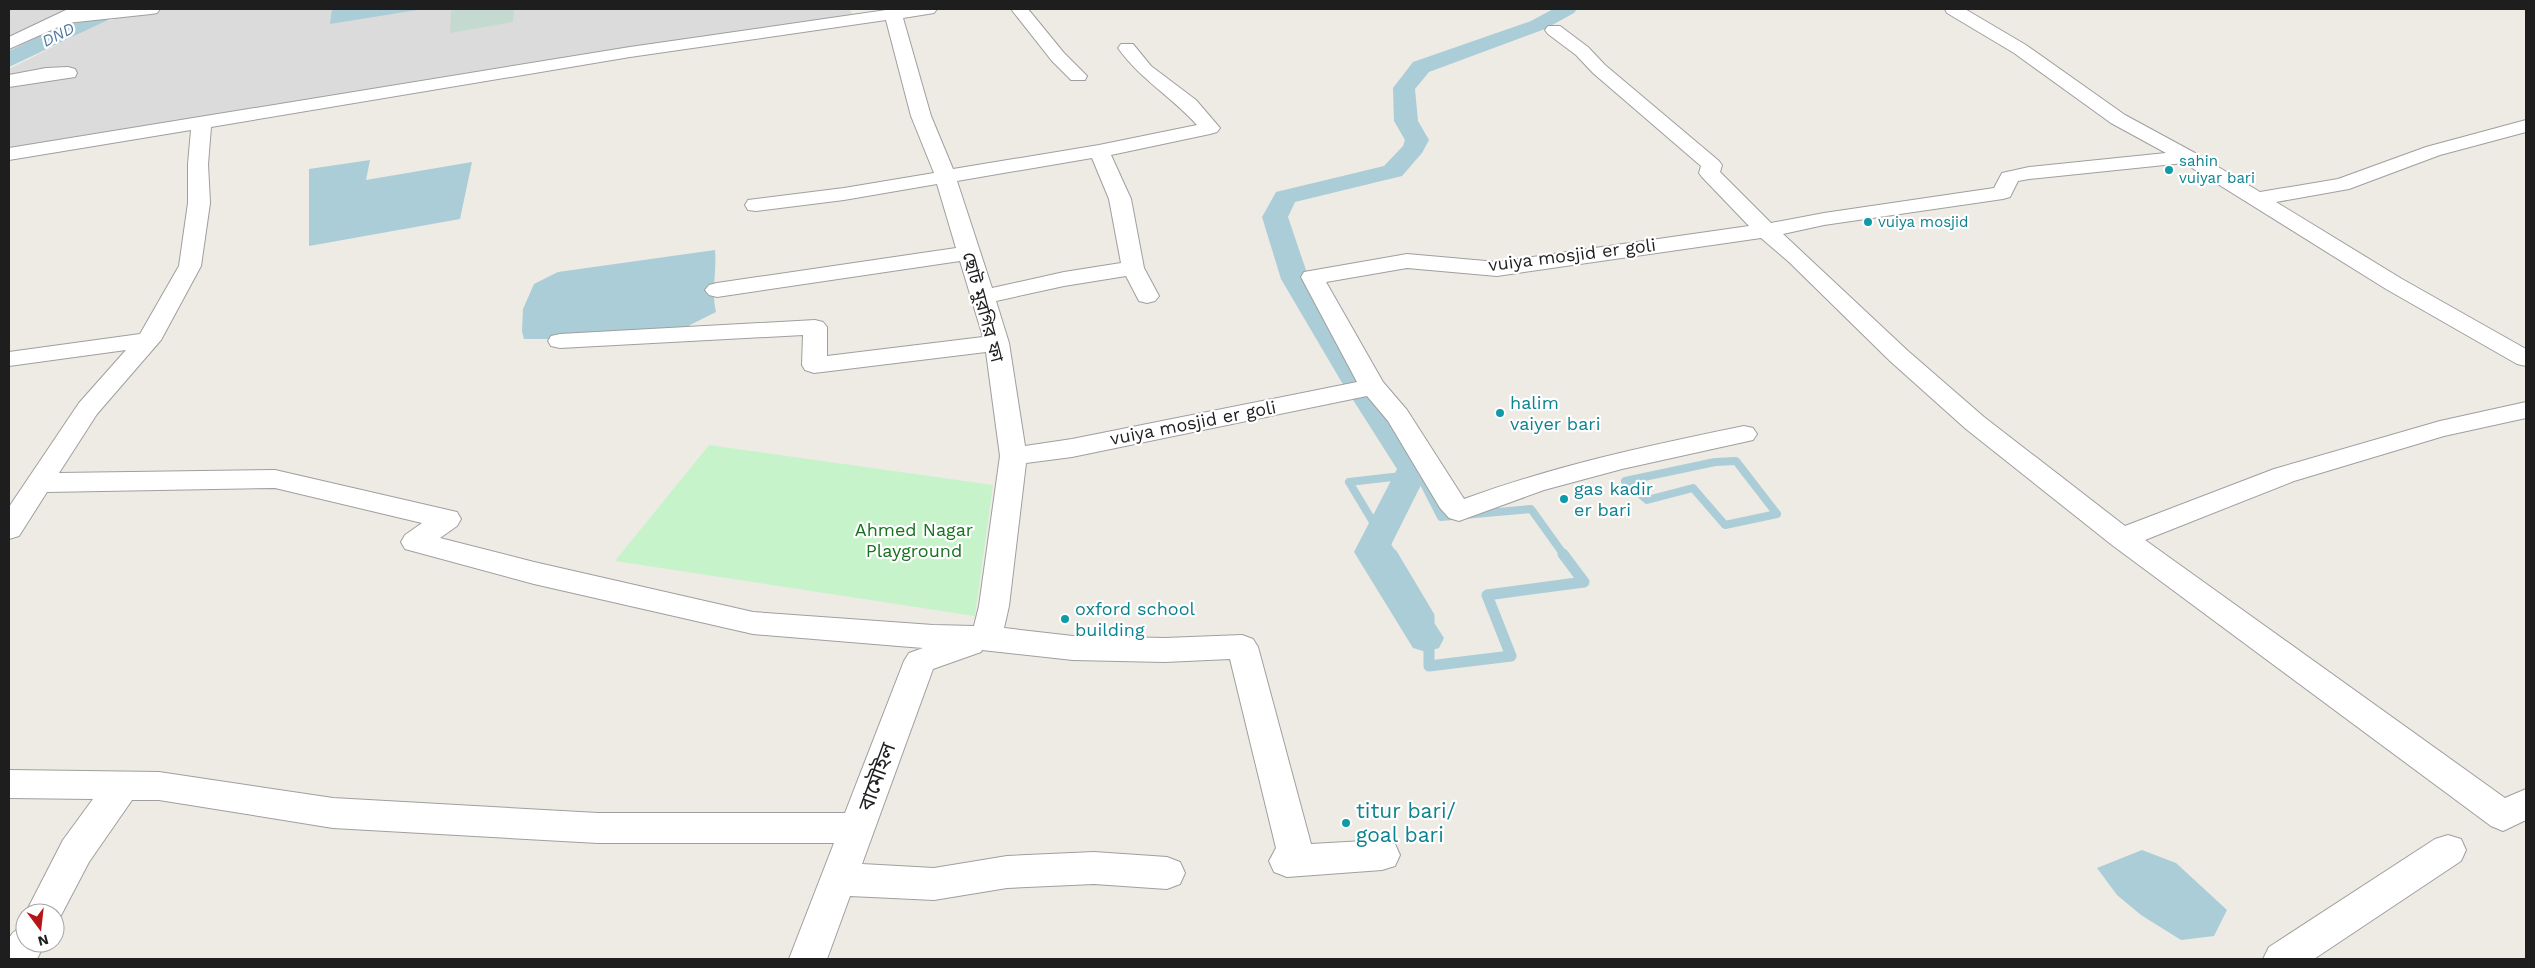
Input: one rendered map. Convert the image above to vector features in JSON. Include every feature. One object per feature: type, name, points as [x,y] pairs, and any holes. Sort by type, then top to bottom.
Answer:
[{"type":"street","points":[[9,44],[62,18],[83,12],[121,12],[151,9]]},
{"type":"street","points":[[9,154],[858,14],[893,14],[928,9]]},
{"type":"street","points":[[1019,9],[1058,57],[1078,76]]},
{"type":"street","points":[[1953,9],[2020,49],[2118,119],[2188,157],[2394,284],[2526,359]]},
{"type":"street","name":"ছোট মুরগির ফা","points":[[893,14],[921,116],[945,175],[997,343],[1013,456],[994,606],[986,638]]},
{"type":"street","points":[[1554,30],[1582,51],[1598,69],[1712,165],[1709,173],[1766,231],[1797,257],[1899,356],[1975,423],[2122,538],[2277,649],[2503,816],[2526,804]]},
{"type":"street","points":[[756,205],[844,194],[945,175],[1099,151],[1210,128],[1189,104],[1145,70],[1127,48]]},
{"type":"street","points":[[9,81],[46,74],[68,73]]},
{"type":"street","points":[[9,530],[88,409],[149,340],[190,266],[199,203],[198,164],[202,122]]},
{"type":"street","points":[[2257,199],[2342,185],[2434,151],[2526,126]]},
{"type":"street","points":[[1099,151],[1120,199],[1133,268],[1148,296]]},
{"type":"street","name":"vuiya mosjid er goli","points":[[1013,456],[1072,448],[1352,392],[1372,386],[1312,277],[1407,261],[1497,268],[1766,231],[1824,219],[2003,193],[2009,177],[2028,173],[2188,157]]},
{"type":"street","points":[[717,290],[969,253]]},
{"type":"street","points":[[983,298],[1064,279],[1133,268]]},
{"type":"street","points":[[560,341],[815,327],[814,365],[997,343]]},
{"type":"street","points":[[9,359],[149,340]]},
{"type":"street","points":[[1372,386],[1398,416],[1450,501],[1459,511],[1535,483],[1622,460],[1744,434]]},
{"type":"street","points":[[2122,538],[2284,475],[2440,429],[2526,410]]},
{"type":"street","points":[[39,483],[275,479],[447,519],[415,542],[670,605],[753,622],[932,637],[986,638],[1073,648],[1165,650],[1242,647],[1295,851],[1287,862],[1382,855]]},
{"type":"street","name":"বামৌইল","points":[[808,959],[920,662],[986,638]]},
{"type":"street","points":[[9,784],[159,786],[333,813],[598,828],[858,828]]},
{"type":"street","points":[[48,903],[76,851],[122,785]]},
{"type":"street","points":[[2288,958],[2448,850]]},
{"type":"street","points":[[839,879],[934,884],[1017,871],[1094,868],[1166,873]]},
{"type":"shaded area","points":[[9,9],[67,9],[9,37]]},
{"type":"shaded area","points":[[160,9],[850,9],[853,17],[189,121],[9,153],[9,69],[127,12]]},
{"type":"green space","points":[[451,9],[514,9],[513,22],[450,33]]},
{"type":"green space","name":"Ahmed Nagar Playground","points":[[709,445],[993,485],[975,616],[615,561]]},
{"type":"water","name":"DND","points":[[98,9],[126,9],[108,20],[9,67],[9,51],[58,27],[73,23]]},
{"type":"water","points":[[332,9],[423,9],[330,24]]},
{"type":"water","points":[[370,160],[366,180],[472,162],[460,219],[309,246],[309,169]]},
{"type":"water","points":[[715,250],[714,296],[716,312],[690,325],[684,332],[562,339],[524,339],[522,331],[523,309],[534,284],[558,272]]},
{"type":"water","points":[[2142,850],[2176,863],[2227,910],[2214,936],[2181,940],[2141,915],[2117,895],[2097,868]]},
{"type":"waterway","points":[[1426,638],[1371,552],[1413,469],[1356,381],[1295,279],[1275,217],[1285,197],[1393,171],[1414,148],[1417,140],[1406,121],[1404,88],[1421,67],[1538,25],[1567,9]]},
{"type":"waterway","points":[[1736,461],[1777,514],[1725,525],[1693,488],[1647,500],[1625,481],[1715,462],[1736,461]]},
{"type":"waterway","points":[[1393,555],[1349,482],[1419,474],[1441,517],[1531,509],[1564,555]]},
{"type":"waterway","points":[[1392,554],[1429,616],[1429,666],[1511,656],[1487,595],[1584,582],[1563,554]]},
{"type":"place","name":"sahin vuiyar bari","points":[[2169,170]]},
{"type":"place","name":"vuiya mosjid","points":[[1868,222]]},
{"type":"place","name":"halim vaiyer bari","points":[[1500,413]]},
{"type":"place","name":"gas kadir er bari","points":[[1564,499]]},
{"type":"place","name":"oxford school building","points":[[1065,619]]},
{"type":"place","name":"titur bari/ goal bari","points":[[1346,823]]}]
